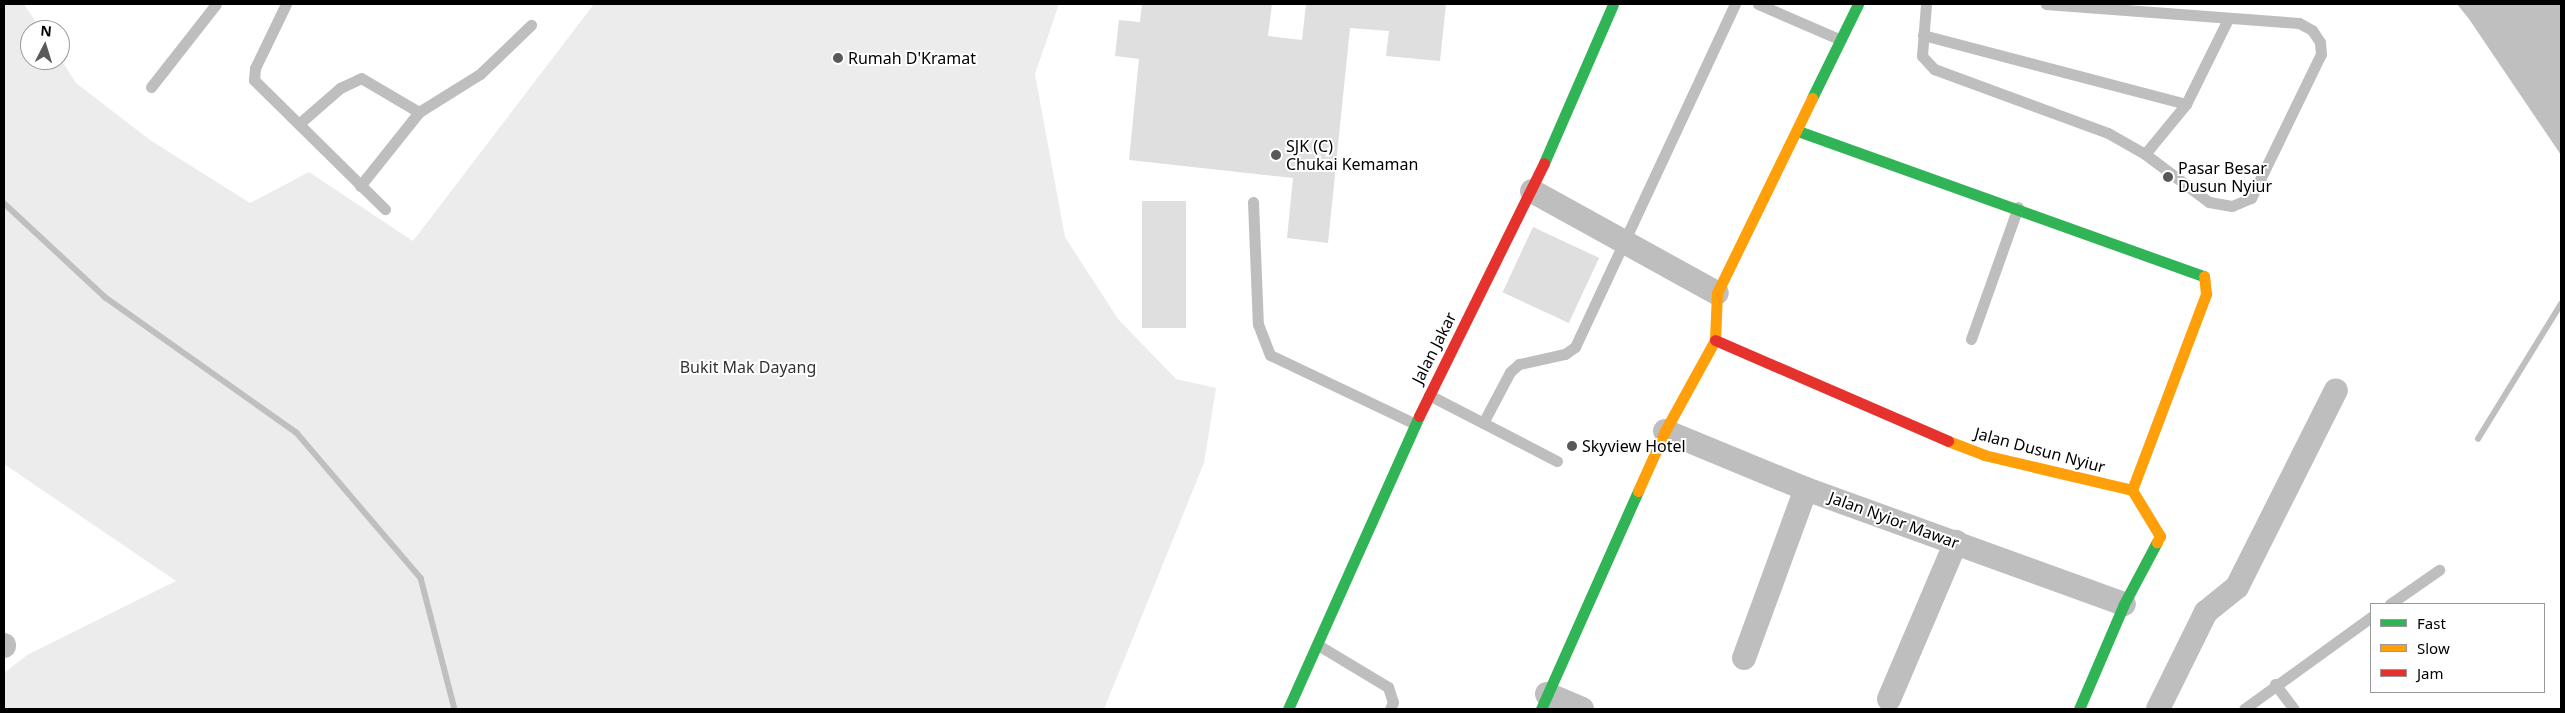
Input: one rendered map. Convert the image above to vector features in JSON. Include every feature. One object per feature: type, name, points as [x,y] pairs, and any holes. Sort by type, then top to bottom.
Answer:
[{"type":"street","name":"Jalan Jakar","points":[[1288,709],[1415,424],[1532,191],[1613,4]]},
{"type":"street","points":[[1582,709],[1544,702],[1666,432],[1716,340],[1717,293],[1798,131],[1858,4]]},
{"type":"street","points":[[1798,131],[2204,272],[2206,294],[2132,490],[2160,536],[2148,566],[2124,604],[2079,709]]},
{"type":"street","points":[[1532,191],[1717,293]]},
{"type":"street","name":"Jalan Dusun Nyiur","points":[[1716,340],[1892,420],[1984,454],[2132,490]]},
{"type":"street","points":[[2158,709],[2206,612],[2237,587],[2336,390]]},
{"type":"street","name":"Jalan Nyior Mawar","points":[[1666,432],[1806,489],[2124,604]]},
{"type":"street","points":[[1744,658],[1806,489]]},
{"type":"street","points":[[1889,698],[1956,542]]},
{"type":"lane","points":[[151,86],[216,4]]},
{"type":"lane","points":[[286,4],[255,68],[254,80],[301,122],[360,186],[385,209]]},
{"type":"lane","points":[[1483,423],[1510,372],[1519,364],[1565,354],[1575,347],[1626,243],[1736,4]]},
{"type":"lane","points":[[1758,4],[1841,40]]},
{"type":"lane","points":[[1926,4],[1922,56],[1934,69],[2108,133],[2145,154],[2208,202],[2232,206],[2257,191],[2321,54],[2320,42],[2312,30],[2299,23],[2228,20],[2046,4]]},
{"type":"lane","points":[[2145,154],[2186,104],[2228,20]]},
{"type":"lane","points":[[360,186],[419,112],[480,74],[531,25]]},
{"type":"lane","points":[[1923,35],[2186,104]]},
{"type":"lane","points":[[301,122],[340,88],[361,78],[419,112]]},
{"type":"lane","points":[[1253,202],[1258,324],[1270,355],[1415,424]]},
{"type":"lane","points":[[1971,339],[2018,207]]},
{"type":"lane","points":[[1429,395],[1557,461]]},
{"type":"lane","points":[[2391,603],[2439,570]]},
{"type":"lane","points":[[2244,709],[2275,684],[2370,618]]},
{"type":"lane","points":[[1318,645],[1388,687],[1393,702],[1390,709]]},
{"type":"lane","points":[[2275,684],[2294,709]]},
{"type":"green space","name":"Bukit Mak Dayang","points":[[4,4],[24,4],[34,20],[20,20],[20,70],[68,70],[76,83],[150,140],[250,203],[309,172],[413,241],[594,4],[1059,4],[1035,74],[1065,237],[1118,319],[1176,379],[1216,388],[1204,463],[1104,709],[4,709],[4,673],[27,655],[176,581],[4,464]]},
{"type":"shaded area","points":[[2457,4],[2561,4],[2561,155],[2469,19]]},
{"type":"building","points":[[1142,4],[1272,4],[1268,36],[1302,40],[1306,4],[1446,4],[1440,61],[1386,56],[1389,31],[1350,28],[1328,243],[1287,238],[1293,178],[1129,160],[1139,59],[1115,56],[1119,20],[1140,22]]},
{"type":"building","points":[[1142,201],[1186,201],[1186,328],[1142,328]]},
{"type":"building","points":[[1533,227],[1599,258],[1569,323],[1503,292]]},
{"type":"waterway","points":[[4,203],[105,297],[297,433],[421,578],[455,709]]},
{"type":"waterway","points":[[2478,439],[2561,304]]},
{"type":"traffic: fast","points":[[1544,163],[1613,4]]},
{"type":"traffic: fast","points":[[1812,98],[1858,4]]},
{"type":"traffic: fast","points":[[1798,131],[2204,276]]},
{"type":"traffic: fast","points":[[1288,709],[1419,416]]},
{"type":"traffic: fast","points":[[1541,709],[1638,491]]},
{"type":"traffic: fast","points":[[2079,709],[2124,604],[2157,542]]},
{"type":"traffic: slow","points":[[1638,491],[1665,431],[1715,340],[1717,293],[1812,98]]},
{"type":"traffic: slow","points":[[2132,490],[2206,294],[2204,276]]},
{"type":"traffic: slow","points":[[1948,441],[1984,455],[2132,490],[2160,536],[2157,542]]},
{"type":"traffic: jam","points":[[1419,416],[1544,163]]},
{"type":"traffic: jam","points":[[1715,340],[1948,441]]},
{"type":"place","name":"Rumah D'Kramat","points":[[838,58]]},
{"type":"place","name":"SJK (C) Chukai Kemaman","points":[[1276,155]]},
{"type":"place","name":"Pasar Besar Dusun Nyiur","points":[[2168,177]]},
{"type":"place","name":"Skyview Hotel","points":[[1572,446]]}]
